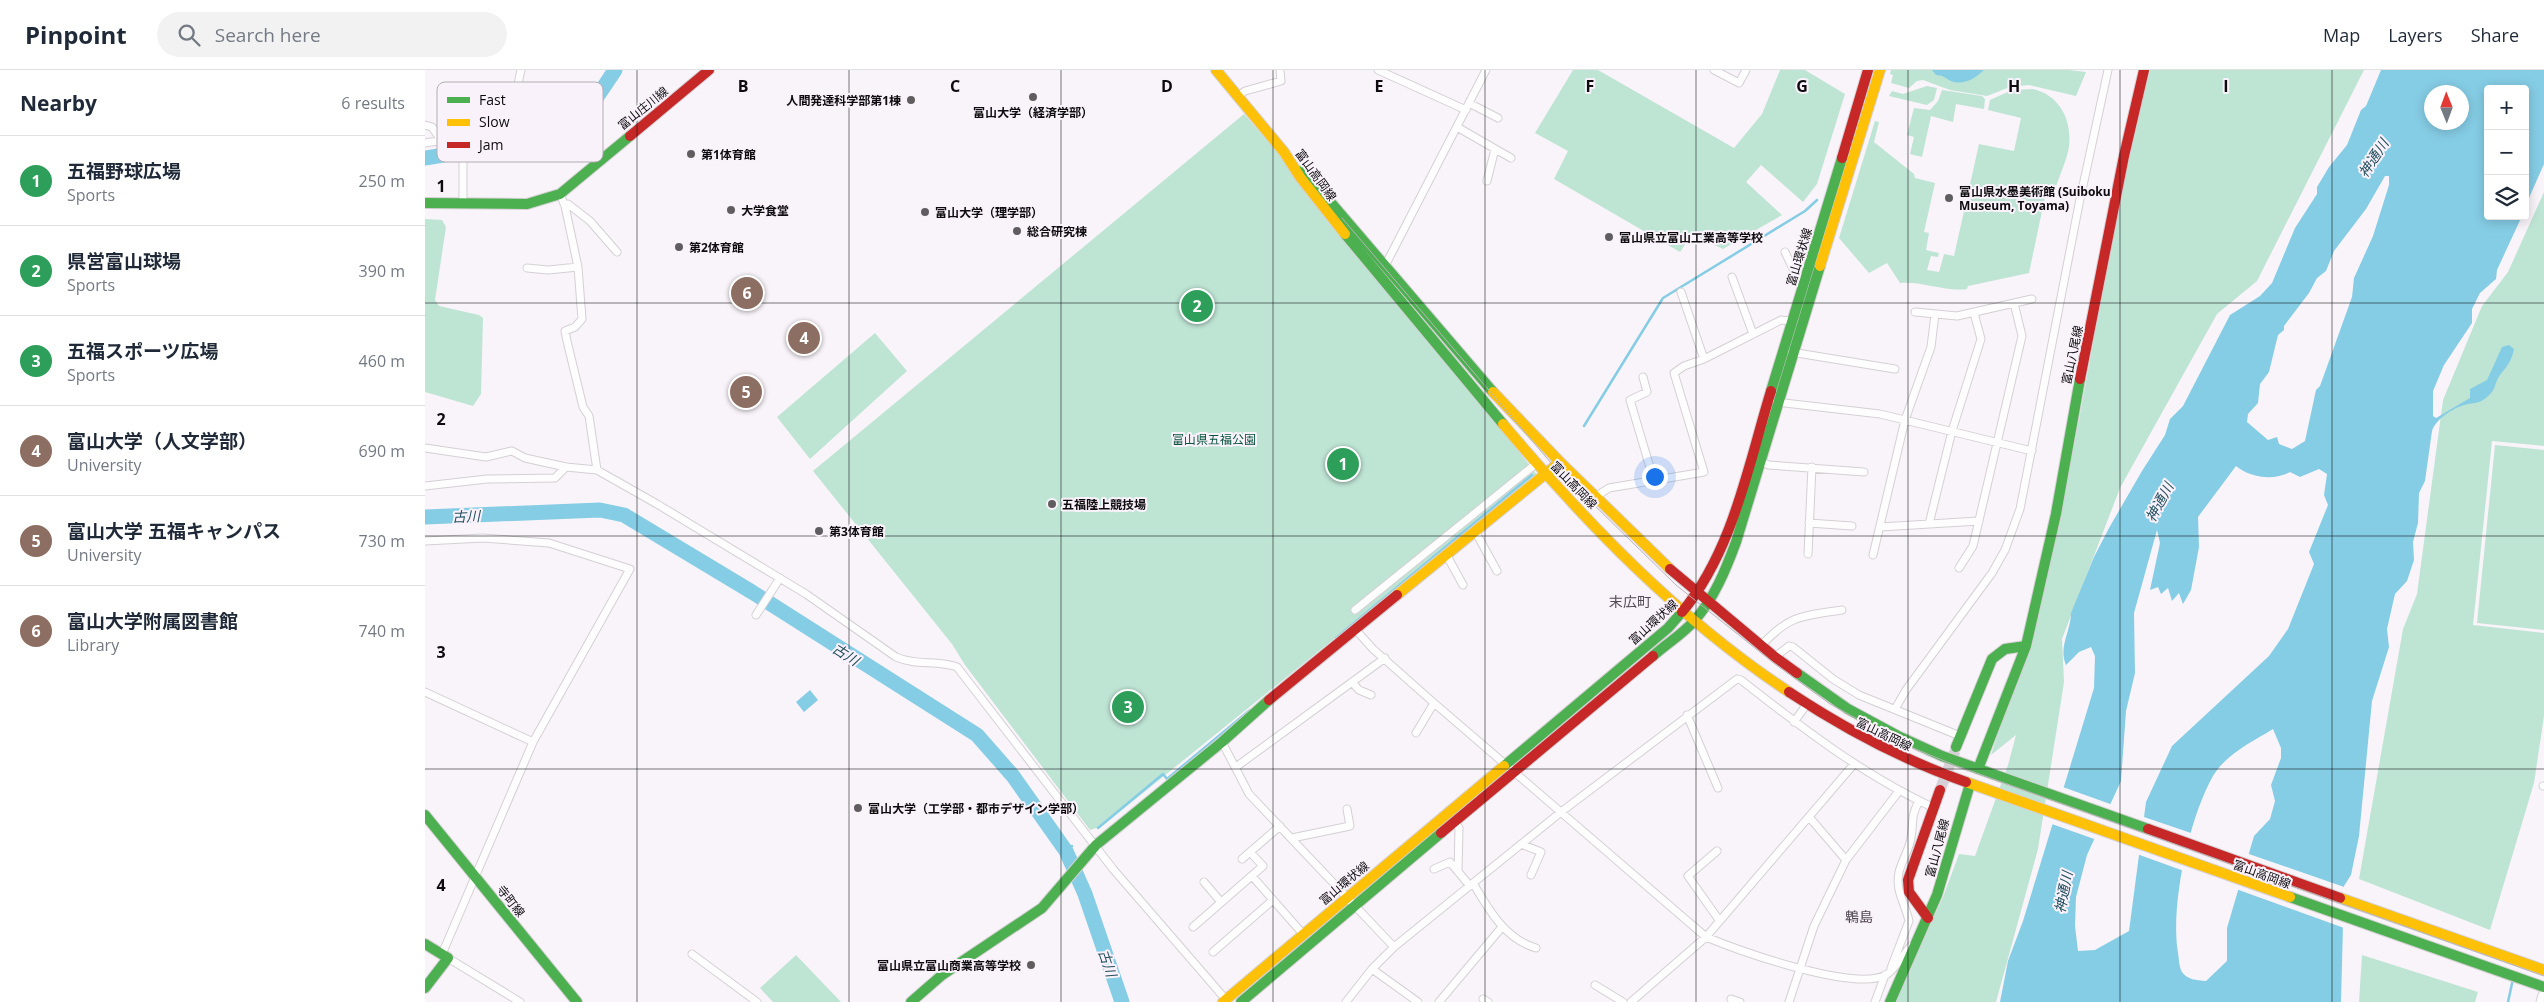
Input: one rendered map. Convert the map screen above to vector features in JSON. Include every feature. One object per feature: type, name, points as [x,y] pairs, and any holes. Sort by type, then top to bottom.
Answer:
[{"type":"main road","name":"富山庄川線","points":[[425,203],[527,204],[562,199],[709,70]]},
{"type":"main road","points":[[1216,70],[1284,152]]},
{"type":"main road","name":"富山環状線","points":[[1226,1001],[1505,764],[1661,635],[1684,612],[1699,592],[1721,552],[1751,459],[1868,70]]},
{"type":"main road","name":"富山環状線","points":[[1241,1002],[1694,621],[1709,600],[1719,584],[1737,542],[1880,70]]},
{"type":"main road","name":"富山八尾線","points":[[1981,769],[2026,646],[2056,514],[2080,377],[2124,156],[2144,70]]},
{"type":"main road","name":"富山高岡線","points":[[1284,152],[1339,210],[1484,381],[1595,497],[1678,577],[1709,600],[1775,657],[1848,709],[1890,732],[1942,756],[2543,969]]},
{"type":"main road","name":"富山高岡線","points":[[1284,152],[1300,177],[1331,217],[1545,473],[1647,579],[1694,621],[1749,665],[1807,704],[1849,731],[1891,752],[1973,785],[2541,992]]},
{"type":"main road","points":[[911,1002],[942,976],[1042,908],[1093,849],[1222,742],[1266,702],[1560,462]]},
{"type":"main road","points":[[1956,748],[1992,659],[2005,650],[2026,646]]},
{"type":"main road","name":"富山八尾線","points":[[1890,1002],[1937,895],[1956,826],[1973,785]]},
{"type":"main road","name":"富山八尾線","points":[[1928,918],[1909,892],[1908,880],[1932,807],[1940,790]]},
{"type":"main road","name":"寺町線","points":[[425,815],[577,1002]]},
{"type":"main road","points":[[425,944],[445,956],[425,988]]},
{"type":"street","points":[[1241,100],[1245,91],[1281,82],[1280,70]]},
{"type":"street","points":[[1378,70],[1498,118]]},
{"type":"street","points":[[1386,264],[1486,70]]},
{"type":"street","points":[[1714,70],[1739,84],[1746,70]]},
{"type":"street","points":[[1895,709],[1906,690],[1992,573],[2005,550],[2020,509],[2079,204],[2108,70]]},
{"type":"street","points":[[425,125],[432,127],[437,134]]},
{"type":"street","points":[[1457,127],[1511,158]]},
{"type":"street","points":[[1487,182],[1495,149]]},
{"type":"street","points":[[463,162],[463,204]]},
{"type":"street","points":[[562,199],[583,214],[617,252]]},
{"type":"street","points":[[562,199],[578,267],[582,319],[575,327],[565,331],[583,407],[589,416],[597,470]]},
{"type":"street","points":[[1785,252],[1797,277],[1805,281]]},
{"type":"street","points":[[527,268],[548,270],[578,267]]},
{"type":"street","points":[[1732,277],[1753,334]]},
{"type":"street","points":[[1681,292],[1704,358]]},
{"type":"street","points":[[1915,312],[1957,316],[2032,300]]},
{"type":"street","points":[[1959,568],[1973,546],[2022,336],[2014,303]]},
{"type":"street","points":[[1929,524],[1952,432],[1981,339],[1974,313]]},
{"type":"street","points":[[1873,555],[1905,420],[1931,347],[1935,314]]},
{"type":"street","points":[[1595,497],[1609,488],[1704,472],[1674,373],[1684,366],[1781,320],[1793,321],[1803,325]]},
{"type":"street","points":[[1783,350],[1895,369]]},
{"type":"street","points":[[1643,377],[1647,392],[1630,400],[1654,480]]},
{"type":"street","points":[[1768,399],[1780,403],[1880,414],[2032,451]]},
{"type":"street","points":[[425,448],[486,457],[511,451],[525,458],[566,467],[597,470],[778,580],[896,658],[909,663],[946,663],[957,666],[1093,849],[1113,869],[1226,1001]]},
{"type":"street","points":[[1751,459],[1762,463],[1864,472]]},
{"type":"street","points":[[425,486],[487,479],[555,478],[566,467]]},
{"type":"street","points":[[1355,610],[1532,467]]},
{"type":"street","points":[[1808,554],[1811,467]]},
{"type":"street","points":[[1880,527],[1979,521]]},
{"type":"street","points":[[1809,523],[1852,526]]},
{"type":"street","points":[[1475,531],[1497,572]]},
{"type":"street","points":[[425,541],[483,538],[549,543],[630,569],[533,742],[475,876],[445,956],[520,1002]]},
{"type":"street","points":[[1446,554],[1463,585]]},
{"type":"street","points":[[756,615],[778,580]]},
{"type":"street","points":[[1761,646],[1774,631],[1789,620],[1801,616],[1842,610]]},
{"type":"street","points":[[1355,629],[1434,703],[1706,937],[1731,947],[1799,968],[1852,977],[1870,978],[1888,973],[1920,937]]},
{"type":"street","points":[[1775,657],[1789,646],[1793,647],[1849,690],[1960,736]]},
{"type":"street","points":[[1236,767],[1385,658]]},
{"type":"street","points":[[1346,1002],[1372,969],[1394,947],[1561,812],[1737,679],[1741,680],[1794,722],[1854,764],[1899,791],[1932,807]]},
{"type":"street","points":[[1352,682],[1359,690],[1371,695]]},
{"type":"street","points":[[425,692],[533,742]]},
{"type":"street","points":[[1417,733],[1434,703]]},
{"type":"street","points":[[1794,722],[1807,704]]},
{"type":"street","points":[[1687,715],[1718,788]]},
{"type":"street","points":[[1222,742],[1249,794],[1394,947]]},
{"type":"street","points":[[1632,1002],[1706,937],[1810,818],[1854,764]]},
{"type":"street","points":[[1789,1002],[1814,926],[1845,860],[1899,791]]},
{"type":"street","points":[[1875,1002],[1909,920],[1900,899],[1898,883],[1900,871],[1911,840],[1912,815],[1919,801]]},
{"type":"street","points":[[1292,838],[1351,826],[1347,809]]},
{"type":"street","points":[[1810,818],[1845,860]]},
{"type":"street","points":[[1455,822],[1459,828],[1459,871]]},
{"type":"street","points":[[1242,859],[1280,826]]},
{"type":"street","points":[[1521,844],[1541,852],[1531,875]]},
{"type":"street","points":[[1717,851],[1688,876],[1719,920]]},
{"type":"street","points":[[1193,927],[1263,866],[1250,852]]},
{"type":"street","points":[[1435,869],[1450,862],[1472,885],[1502,927],[1524,944],[1536,948]]},
{"type":"street","points":[[1252,876],[1303,934]]},
{"type":"street","points":[[1204,882],[1221,902]]},
{"type":"street","points":[[1213,952],[1273,900]]},
{"type":"street","points":[[1439,1002],[1502,927]]},
{"type":"street","points":[[692,954],[757,1002]]},
{"type":"street","points":[[1372,969],[1418,1002]]},
{"type":"street","points":[[1595,985],[1623,1002]]},
{"type":"street","points":[[1731,999],[1740,1002]]},
{"type":"green space","points":[[1573,70],[1598,70],[1734,148],[1762,114],[1780,70],[1805,70],[1845,94],[1817,184],[1803,202],[1761,165],[1746,182],[1782,215],[1723,249],[1692,234],[1680,252],[1554,179],[1568,151],[1535,133]]},
{"type":"green space","points":[[1891,70],[2069,70],[2086,72],[2076,96],[2029,85],[2010,87],[1987,96],[1950,90],[1923,80],[1917,81],[1909,88],[1891,83],[1893,75],[1890,74]]},
{"type":"green space","points":[[2150,70],[2364,70],[2257,281],[2217,314],[2120,488],[2062,639],[2064,682],[2038,849],[1996,1002],[1894,1002],[1943,897],[1959,854],[1975,856],[2008,765],[2016,735],[1991,755],[2040,603],[2069,470],[2120,203]]},
{"type":"green space","points":[[1927,86],[1937,88],[1934,100],[1927,105],[1889,96],[1892,91],[1903,94]]},
{"type":"green space","points":[[2033,89],[2050,97],[2062,110],[2068,127],[2069,146],[2052,198],[2045,197],[2029,273],[1968,286],[1967,289],[1959,290],[1900,283],[1887,263],[1869,273],[1839,238],[1875,121],[1879,122],[1874,142],[1914,174],[1915,178],[1935,183],[1924,232],[1929,233],[1926,250],[1939,253],[1938,257],[1931,256],[1927,270],[1939,272],[1944,254],[1954,256],[1979,144],[2014,151],[2021,118],[1988,110],[1990,100],[2012,90]]},
{"type":"green space","points":[[1942,90],[1982,96],[1985,99],[1984,109],[1956,104],[1953,122],[1931,116],[1922,157],[1910,154],[1914,137],[1907,135],[1914,108],[1930,110],[1938,101]]},
{"type":"green space","name":"富山県五福公園","points":[[1244,114],[1357,247],[1537,475],[1102,826],[1090,830],[965,665],[952,644],[813,471]]},
{"type":"green space","points":[[2544,192],[2544,446],[2492,441],[2473,625],[2544,633],[2544,716],[2534,783],[2490,930],[2359,879],[2403,629],[2417,594],[2443,400],[2482,306],[2508,272]]},
{"type":"green space","points":[[425,219],[442,220],[446,227],[435,300],[439,306],[479,315],[483,318],[481,394],[473,406],[425,392]]},
{"type":"green space","points":[[875,333],[907,371],[810,459],[777,417]]},
{"type":"green space","points":[[2495,445],[2544,450],[2544,630],[2477,623]]},
{"type":"green space","points":[[796,955],[841,1002],[773,1002],[760,988]]},
{"type":"green space","points":[[2362,955],[2478,992],[2475,1002],[2359,1002]]},
{"type":"water","points":[[1932,70],[1984,70],[1977,76],[1960,83],[1936,75]]},
{"type":"water","name":"神通川","points":[[2381,70],[2544,70],[2544,164],[2529,198],[2529,85],[2484,85],[2484,220],[2520,220],[2497,270],[2496,279],[2480,293],[2472,309],[2472,323],[2444,365],[2433,391],[2433,416],[2436,418],[2470,398],[2470,389],[2487,380],[2502,347],[2509,345],[2514,349],[2495,388],[2488,396],[2481,401],[2464,405],[2450,412],[2437,422],[2432,431],[2425,481],[2419,493],[2418,523],[2413,542],[2414,560],[2407,581],[2395,594],[2387,629],[2389,647],[2372,701],[2359,836],[2351,875],[2344,886],[2341,1002],[2000,1002],[2008,961],[2023,921],[2094,688],[2095,656],[2091,647],[2079,652],[2066,665],[2063,652],[2071,613],[2094,557],[2142,471],[2165,435],[2170,419],[2183,406],[2230,315],[2260,296],[2272,283],[2295,228],[2317,194],[2317,187],[2329,167],[2347,145],[2361,110],[2366,106]],"holes":[[[2385,176],[2389,176],[2389,185],[2373,236],[2354,278],[2352,297],[2320,386],[2316,390],[2305,441],[2292,449],[2279,444],[2277,437],[2268,440],[2247,422],[2248,414],[2258,403],[2260,384],[2269,372],[2278,335],[2284,330],[2284,326],[2309,293],[2317,278],[2326,271],[2334,251],[2366,209]],[[2236,466],[2255,476],[2263,477],[2277,477],[2290,472],[2300,477],[2319,469],[2327,474],[2324,495],[2328,505],[2309,552],[2314,564],[2288,629],[2269,656],[2172,746],[2146,802],[2129,931],[2095,950],[2078,951],[2075,926],[2076,897],[2087,855],[2121,781],[2126,711],[2135,673],[2134,613],[2157,530],[2160,543],[2150,590],[2158,587],[2161,594],[2168,588],[2172,601],[2179,593],[2183,604],[2191,590],[2199,547],[2198,517]],[[2273,729],[2281,748],[2281,758],[2271,785],[2275,801],[2270,819],[2254,836],[2227,928],[2227,961],[2206,981],[2193,979],[2184,975],[2181,970],[2176,934],[2179,887],[2183,863],[2196,815],[2204,794],[2218,768],[2232,755]]]},
{"type":"water","points":[[810,690],[818,700],[804,712],[796,702]]},
{"type":"pier","points":[[2060,786],[2113,805],[2097,840],[2049,823]]},
{"type":"pier","points":[[2141,816],[2194,834],[2184,871],[2137,854]]},
{"type":"pier","points":[[2246,853],[2347,888],[2347,929],[2236,889]]},
{"type":"waterway","points":[[603,87],[615,70]]},
{"type":"waterway","points":[[425,158],[437,156]]},
{"type":"waterway","points":[[1584,426],[1663,298],[1805,211],[1817,200]]},
{"type":"waterway","points":[[1336,638],[1532,475]]},
{"type":"waterway","name":"古川","points":[[425,517],[600,510],[624,515],[752,592],[977,735],[1013,776],[1066,851],[1085,894],[1122,1002]]},
{"type":"waterway","points":[[1098,828],[1163,774],[1167,779],[1250,710]]},
{"type":"waterway","name":"古川","points":[[1066,851],[1072,846]]},
{"type":"waterway","points":[[2508,1002],[2513,979]]},
{"type":"tunnel","points":[[1940,790],[1955,751]]},
{"type":"tram line","points":[[1342,218],[1551,463],[1676,585],[1775,664],[1830,704],[1899,742],[1954,765],[2544,976]]},
{"type":"traffic: fast","points":[[603,158],[630,136]]},
{"type":"traffic: fast","points":[[1771,391],[1842,158]]},
{"type":"traffic: fast","points":[[425,203],[527,204],[560,194],[599,162]]},
{"type":"traffic: fast","points":[[1303,170],[1493,392]]},
{"type":"traffic: fast","points":[[1345,234],[1503,424]]},
{"type":"traffic: fast","points":[[1653,656],[1694,621],[1708,603],[1724,573],[1736,542],[1820,266]]},
{"type":"traffic: fast","points":[[1978,769],[2026,646],[2056,514],[2080,379]]},
{"type":"traffic: fast","points":[[1504,766],[1668,628],[1682,612]]},
{"type":"traffic: fast","points":[[1956,747],[1992,659],[2005,649],[2026,646]]},
{"type":"traffic: fast","points":[[1797,673],[1848,709],[1898,736],[1942,756],[2148,829]]},
{"type":"traffic: fast","points":[[911,1002],[942,975],[1042,908],[1096,845],[1222,742],[1269,700]]},
{"type":"traffic: fast","points":[[1890,1002],[1937,895],[1970,784]]},
{"type":"traffic: fast","points":[[425,815],[577,1002]]},
{"type":"traffic: fast","points":[[1241,1002],[1441,833]]},
{"type":"traffic: fast","points":[[2290,897],[2544,987]]},
{"type":"traffic: fast","points":[[425,944],[448,958],[425,988]]},
{"type":"traffic: slow","points":[[1216,70],[1284,152],[1300,177],[1345,234]]},
{"type":"traffic: slow","points":[[1820,266],[1880,70]]},
{"type":"traffic: slow","points":[[1493,392],[1560,462],[1670,569]]},
{"type":"traffic: slow","points":[[1503,424],[1602,534],[1673,602],[1710,634],[1789,692]]},
{"type":"traffic: slow","points":[[1397,595],[1560,462]]},
{"type":"traffic: slow","points":[[1223,1002],[1504,766]]},
{"type":"traffic: slow","points":[[1966,782],[2290,897]]},
{"type":"traffic: slow","points":[[2340,898],[2544,970]]},
{"type":"traffic: jam","points":[[630,136],[709,70]]},
{"type":"traffic: jam","points":[[1842,158],[1868,70]]},
{"type":"traffic: jam","points":[[2080,379],[2124,156],[2144,70]]},
{"type":"traffic: jam","points":[[1682,612],[1700,588],[1727,535],[1746,478],[1771,391]]},
{"type":"traffic: jam","points":[[1670,569],[1775,657],[1797,673]]},
{"type":"traffic: jam","points":[[1269,700],[1397,595]]},
{"type":"traffic: jam","points":[[1441,833],[1653,656]]},
{"type":"traffic: jam","points":[[1789,692],[1831,719],[1875,743],[1920,764],[1966,782]]},
{"type":"traffic: jam","points":[[1928,918],[1909,892],[1908,880],[1940,790]]},
{"type":"traffic: jam","points":[[2148,829],[2340,898]]},
{"type":"place","name":"富山大学（経済学部）","points":[[1033,97]]},
{"type":"place","name":"人間発達科学部第1棟","points":[[911,100]]},
{"type":"place","name":"第1体育館","points":[[691,154]]},
{"type":"place","name":"富山県水墨美術館 (Suiboku Museum, Toyama)","points":[[1949,198]]},
{"type":"place","name":"大学食堂","points":[[731,210]]},
{"type":"place","name":"富山大学（理学部）","points":[[925,212]]},
{"type":"place","name":"総合研究棟","points":[[1017,231]]},
{"type":"place","name":"富山県立富山工業高等学校","points":[[1609,237]]},
{"type":"place","name":"第2体育館","points":[[679,247]]},
{"type":"place","name":"富山大学附属図書館","points":[[747,293]]},
{"type":"place","name":"県営富山球場","points":[[1197,306]]},
{"type":"place","name":"富山大学（人文学部）","points":[[804,338]]},
{"type":"place","name":"富山大学 五福キャンパス","points":[[746,392]]},
{"type":"place","name":"五福野球広場","points":[[1343,464]]},
{"type":"place","name":"五福陸上競技場","points":[[1052,504]]},
{"type":"place","name":"第3体育館","points":[[819,531]]},
{"type":"place","name":"五福スポーツ広場","points":[[1128,707]]},
{"type":"place","name":"富山大学（工学部・都市デザイン学部）","points":[[858,808]]},
{"type":"place","name":"富山県立富山商業高等学校","points":[[1031,965]]},
{"type":"district","name":"末広町","points":[[1630,601]]},
{"type":"district","name":"鵯島","points":[[1859,916]]}]
